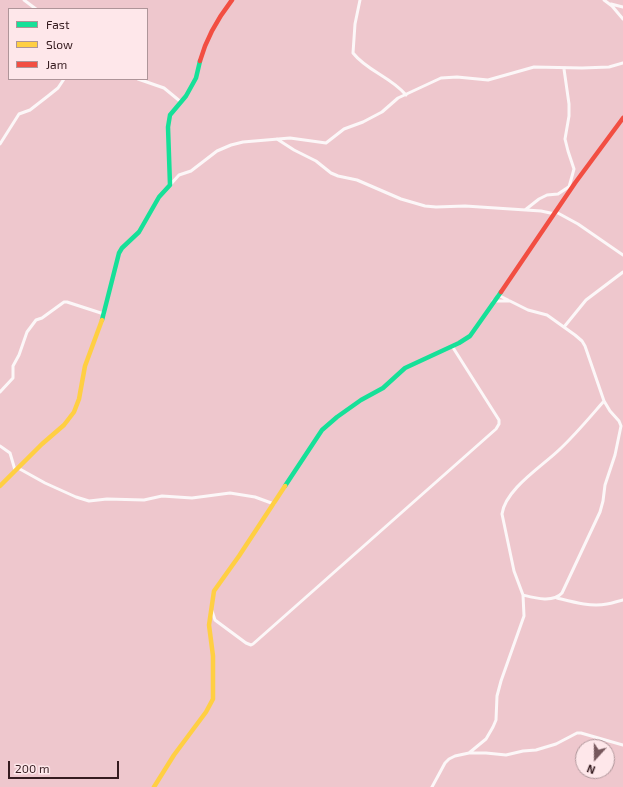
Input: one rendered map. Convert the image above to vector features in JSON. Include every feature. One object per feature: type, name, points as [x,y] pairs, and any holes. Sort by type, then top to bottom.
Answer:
[{"type":"street","points":[[24,0],[35,8]]},
{"type":"street","points":[[170,184],[169,120],[172,112],[181,102],[196,78],[204,46],[223,11],[232,0]]},
{"type":"street","points":[[360,0],[355,24],[353,53],[366,66],[392,82],[406,95]]},
{"type":"street","points":[[604,0],[610,4],[623,19]]},
{"type":"street","points":[[610,4],[623,7]]},
{"type":"street","points":[[0,486],[42,444],[64,425],[74,412],[79,399],[85,366],[98,335],[110,284],[120,252],[126,243],[139,232],[159,197],[179,175],[191,171],[210,156],[224,148],[243,142],[297,139],[326,143],[340,132],[382,112],[394,100],[434,81],[448,77],[488,80],[534,68],[564,69],[609,67],[623,64]]},
{"type":"street","points":[[564,69],[569,104],[569,116],[565,139],[574,166],[569,187]]},
{"type":"street","points":[[0,144],[19,114],[30,110],[58,88],[63,80]]},
{"type":"street","points":[[141,80],[164,88],[181,102]]},
{"type":"street","points":[[154,787],[174,755],[206,712],[213,699],[214,656],[209,625],[214,591],[274,504],[322,430],[329,423],[361,400],[383,388],[405,368],[470,336],[556,213],[575,183],[623,118]]},
{"type":"street","points":[[277,139],[294,150],[316,161],[331,173],[357,180],[413,203],[431,207],[465,206],[556,213],[578,224],[623,255]]},
{"type":"street","points":[[525,210],[546,195],[558,194],[575,183]]},
{"type":"street","points":[[564,327],[586,300],[623,272]]},
{"type":"street","points":[[498,295],[528,310],[547,315],[582,341],[604,401],[621,426],[615,455],[605,485],[598,520],[564,590],[557,598]]},
{"type":"street","points":[[494,301],[510,301]]},
{"type":"street","points":[[0,392],[13,378],[14,366],[27,332],[36,320],[42,318],[64,302],[104,314]]},
{"type":"street","points":[[211,610],[215,620],[246,643],[251,645],[253,644],[496,429],[499,424],[499,420],[452,346]]},
{"type":"street","points":[[469,753],[486,739],[496,720],[497,696],[501,681],[524,616],[524,596],[514,571],[502,509],[529,474],[560,450],[604,401]]},
{"type":"street","points":[[0,446],[10,453],[17,469],[76,497],[89,501],[107,499],[144,500],[162,496],[192,498],[230,493],[255,497],[274,504]]},
{"type":"street","points":[[524,596],[541,599],[557,598],[589,605],[607,604],[623,600]]},
{"type":"street","points":[[432,787],[440,769],[449,759],[469,753],[486,753],[503,756],[523,751],[536,750],[552,746],[581,732],[623,745]]},
{"type":"traffic: fast","points":[[102,320],[119,253],[122,248],[139,232],[159,197],[170,185],[168,127],[170,115],[186,96],[196,78],[200,61]]},
{"type":"traffic: fast","points":[[285,486],[322,430],[361,400],[383,388],[405,368],[459,343],[470,336],[501,292]]},
{"type":"traffic: slow","points":[[0,486],[42,444],[64,425],[74,412],[79,399],[85,366],[102,320]]},
{"type":"traffic: slow","points":[[154,787],[174,755],[206,712],[213,699],[213,656],[209,625],[214,591],[285,486]]},
{"type":"traffic: jam","points":[[200,61],[213,29],[232,0]]},
{"type":"traffic: jam","points":[[501,292],[575,183],[623,118]]}]
